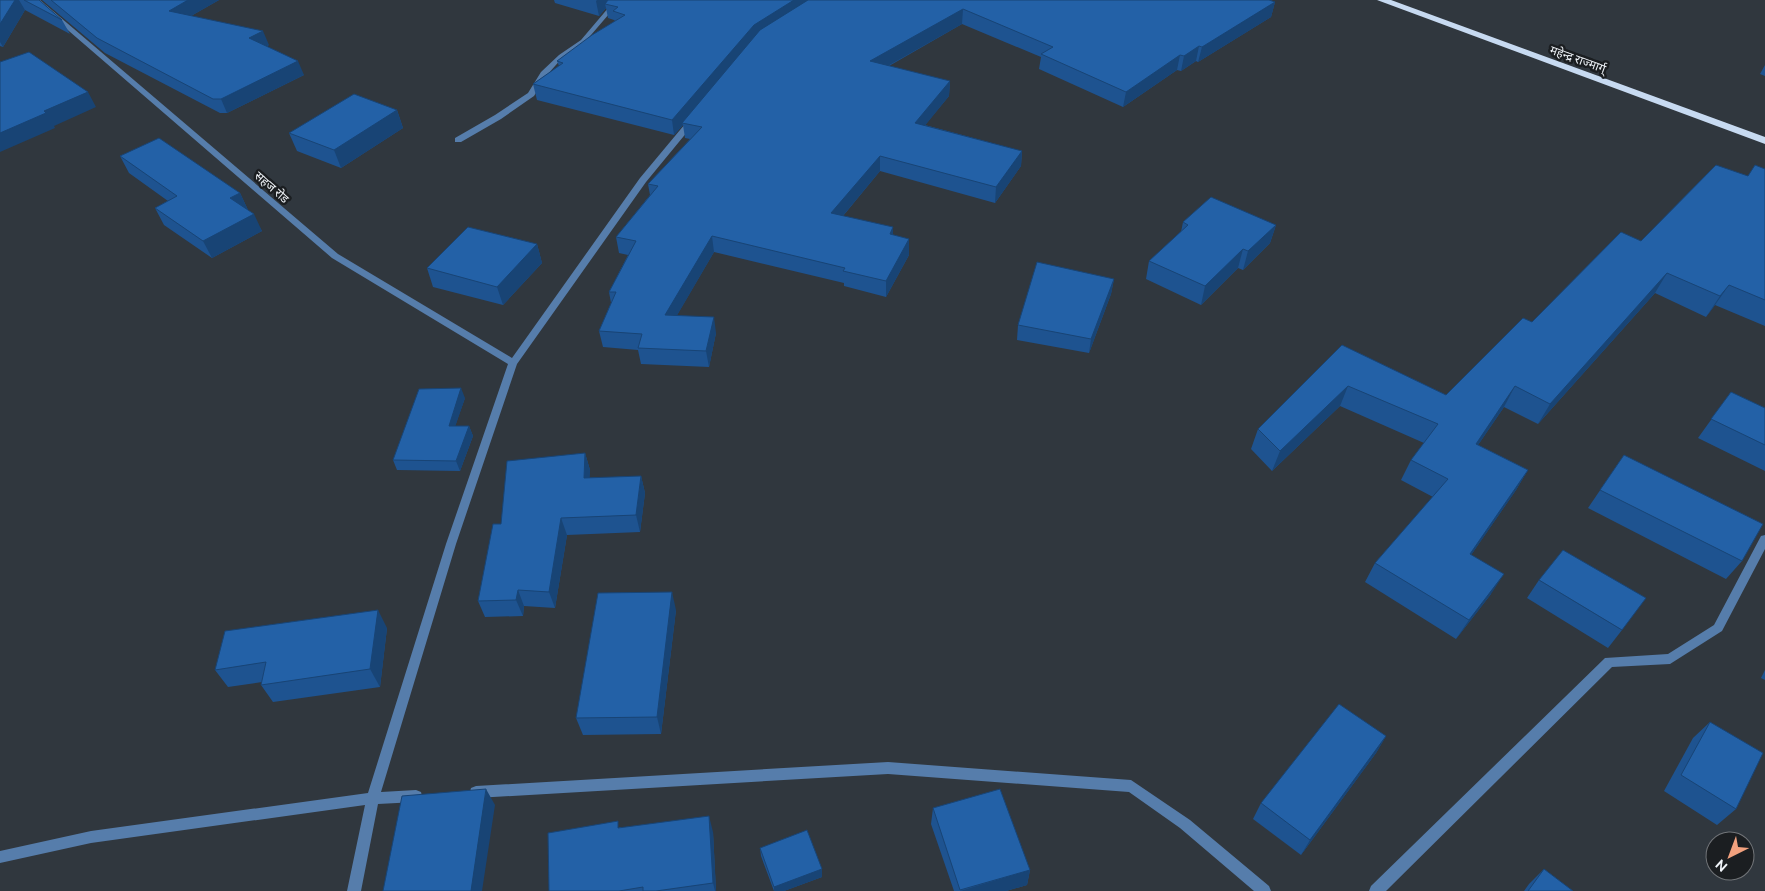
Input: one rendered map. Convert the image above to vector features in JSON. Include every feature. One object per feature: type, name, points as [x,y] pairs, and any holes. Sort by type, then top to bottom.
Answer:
[{"type":"highway","name":"महेन्द्र राज्मार्ग्","points":[[1382,0],[1765,141]]},
{"type":"street","name":"सहज रोड","points":[[38,0],[335,256],[513,363]]},
{"type":"street","points":[[458,140],[531,94],[544,74],[561,56],[583,40],[618,0]]},
{"type":"street","points":[[354,891],[373,798],[451,544],[513,363],[643,180],[700,111]]},
{"type":"street","points":[[1376,891],[1609,662],[1670,659],[1718,628],[1765,539]]},
{"type":"street","points":[[462,793],[888,768],[1131,786],[1185,824],[1264,891]]},
{"type":"street","points":[[0,857],[91,837],[373,798],[432,795]]},
{"type":"building","points":[[0,0],[15,0],[0,24]]},
{"type":"building","points":[[24,0],[39,0],[62,20]]},
{"type":"building","points":[[51,0],[188,0],[169,11],[263,31],[249,38],[298,61],[221,99],[213,99],[97,38]]},
{"type":"building","points":[[608,0],[794,0],[754,25],[672,120],[533,84],[563,63],[557,61],[592,35],[625,15],[613,11],[618,7],[605,4]]},
{"type":"building","points":[[808,0],[1269,0],[1275,2],[1202,47],[1199,46],[1184,56],[1180,55],[1126,92],[1041,54],[1053,47],[963,9],[870,61],[950,81],[915,123],[1022,151],[996,187],[880,156],[831,213],[893,227],[890,234],[909,239],[886,281],[843,271],[845,268],[712,236],[665,315],[714,317],[706,351],[638,348],[642,334],[599,331],[616,292],[609,292],[636,241],[616,237],[658,186],[648,184],[702,127],[682,123],[760,30]]},
{"type":"building","points":[[29,52],[88,92],[0,133],[0,62]]},
{"type":"building","points":[[354,94],[397,110],[334,150],[289,133]]},
{"type":"building","points":[[159,138],[240,193],[230,198],[254,214],[203,241],[155,208],[177,196],[120,156]]},
{"type":"building","points":[[1716,165],[1748,176],[1755,165],[1765,169],[1765,300],[1729,285],[1720,296],[1667,273],[1550,404],[1515,386],[1476,444],[1528,470],[1470,554],[1504,574],[1469,620],[1375,563],[1448,479],[1411,460],[1438,424],[1348,386],[1280,451],[1258,429],[1342,345],[1446,395],[1523,318],[1532,322],[1621,232],[1641,241]]},
{"type":"building","points":[[1211,197],[1276,225],[1248,251],[1243,249],[1205,286],[1149,261],[1188,225],[1183,222]]},
{"type":"building","points":[[468,227],[537,244],[497,287],[427,268]]},
{"type":"building","points":[[1037,262],[1114,279],[1091,339],[1018,325]]},
{"type":"building","points":[[461,388],[449,426],[469,426],[456,461],[393,460],[419,389]]},
{"type":"building","points":[[1731,392],[1765,408],[1765,445],[1711,419]]},
{"type":"building","points":[[585,453],[584,478],[641,476],[636,515],[561,518],[549,592],[518,590],[516,600],[478,601],[493,524],[501,524],[507,461]]},
{"type":"building","points":[[1624,455],[1763,524],[1742,561],[1600,490]]},
{"type":"building","points":[[1563,550],[1646,598],[1622,630],[1539,580]]},
{"type":"building","points":[[672,592],[657,717],[576,718],[598,593]]},
{"type":"building","points":[[378,610],[370,669],[261,685],[266,662],[215,670],[225,631]]},
{"type":"building","points":[[1339,704],[1386,736],[1310,840],[1261,803]]},
{"type":"building","points":[[1710,722],[1763,753],[1736,809],[1681,775]]},
{"type":"building","points":[[486,789],[471,891],[383,891],[402,796]]},
{"type":"building","points":[[1000,789],[1030,870],[960,890],[933,808]]},
{"type":"building","points":[[709,816],[713,883],[656,891],[643,891],[643,887],[619,891],[549,891],[548,833],[618,821],[618,828]]},
{"type":"building","points":[[807,830],[822,869],[774,887],[760,848]]},
{"type":"building","points":[[1544,869],[1573,891],[1528,891]]}]
